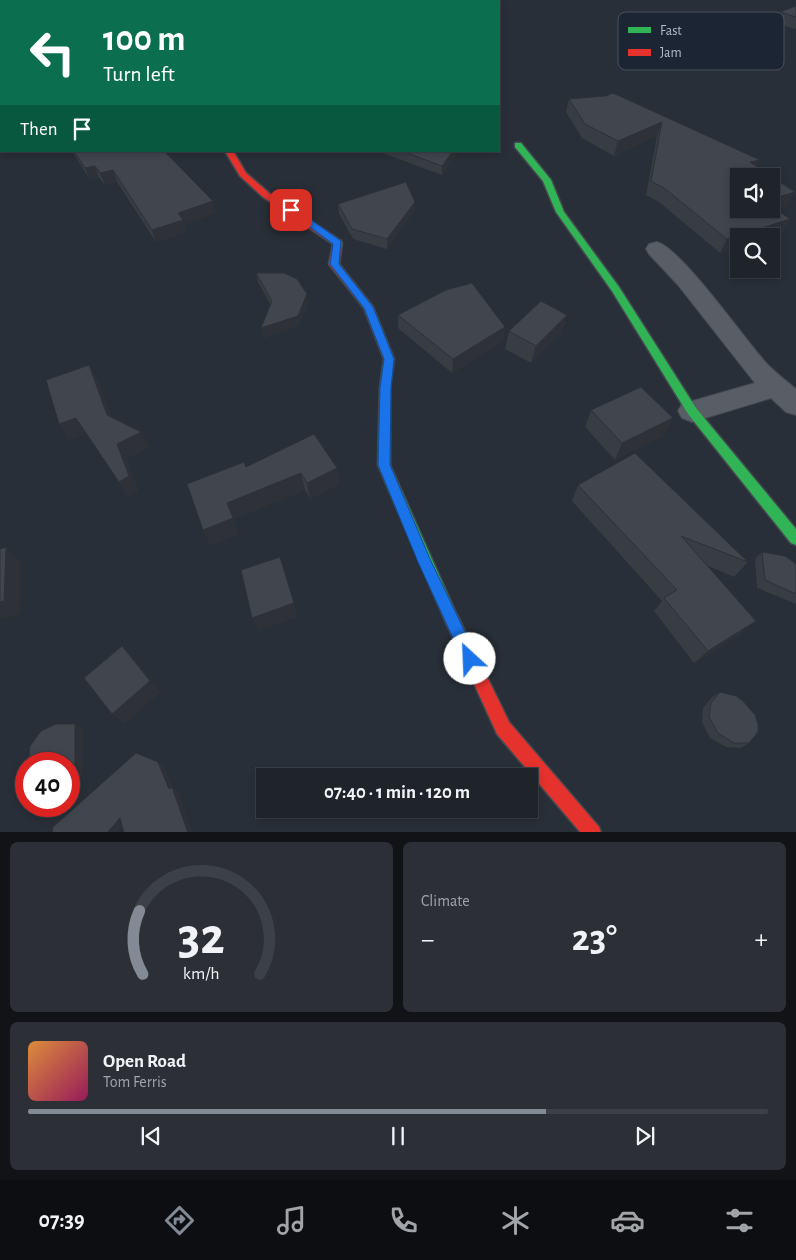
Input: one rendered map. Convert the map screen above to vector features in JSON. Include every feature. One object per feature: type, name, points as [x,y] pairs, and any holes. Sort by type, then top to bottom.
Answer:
[{"type":"street","points":[[518,145],[547,180],[560,212],[616,289],[692,411],[750,485],[796,539]]},
{"type":"street","points":[[230,152],[243,174],[266,195],[338,243],[334,264],[368,307],[389,359],[385,388],[384,465],[425,562],[503,728],[593,832]]},
{"type":"street","points":[[657,249],[686,280],[759,372],[796,405]]},
{"type":"street","points":[[692,411],[776,387]]},
{"type":"building","points":[[796,6],[796,17],[780,12]]},
{"type":"building","points":[[613,93],[760,160],[750,162],[759,168],[730,168],[730,218],[780,218],[780,212],[790,219],[762,228],[730,228],[730,238],[727,239],[664,188],[651,181],[662,122],[618,141],[585,124],[569,99],[606,96]]},
{"type":"building","points":[[75,152],[165,152],[213,201],[178,213],[183,220],[152,230],[113,170],[100,173],[95,166],[85,168]]},
{"type":"building","points":[[405,152],[452,152],[442,166]]},
{"type":"building","points":[[406,182],[415,202],[387,239],[352,229],[338,204]]},
{"type":"building","points":[[780,182],[795,192],[780,196]]},
{"type":"building","points":[[256,273],[284,273],[297,279],[307,294],[298,316],[261,328],[272,301]]},
{"type":"building","points":[[472,283],[505,327],[453,359],[398,315],[446,290]]},
{"type":"building","points":[[541,301],[567,315],[536,346],[509,331]]},
{"type":"building","points":[[89,365],[107,415],[141,432],[117,444],[129,476],[119,482],[76,418],[59,424],[46,380]]},
{"type":"building","points":[[641,387],[673,418],[622,443],[591,410]]},
{"type":"building","points":[[314,434],[337,468],[307,483],[301,473],[227,503],[233,518],[203,530],[187,484],[244,462],[246,467]]},
{"type":"building","points":[[635,453],[748,562],[681,536],[756,621],[708,651],[664,598],[677,590],[578,485]]},
{"type":"building","points":[[6,547],[4,601],[0,602],[0,549]]},
{"type":"building","points":[[762,552],[785,556],[796,564],[796,594],[765,580]]},
{"type":"building","points":[[280,557],[294,603],[252,618],[241,570]]},
{"type":"building","points":[[122,646],[150,681],[112,714],[84,678]]},
{"type":"building","points":[[720,692],[736,696],[755,715],[758,732],[749,743],[734,743],[718,733],[709,717],[711,703]]},
{"type":"building","points":[[56,724],[75,724],[75,752],[29,752],[30,746],[41,731]]},
{"type":"building","points":[[136,753],[158,762],[169,789],[172,787],[188,832],[124,832],[120,818],[108,832],[52,832],[53,827],[64,817],[80,817],[80,803]]},
{"type":"traffic: fast","points":[[518,145],[547,180],[560,212],[616,289],[692,411],[796,539]]},
{"type":"traffic: fast","points":[[388,366],[385,388],[384,465],[452,620]]},
{"type":"traffic: jam","points":[[230,152],[243,174],[266,195],[338,243],[334,264],[368,307],[389,359],[388,366]]},
{"type":"traffic: jam","points":[[452,620],[503,728],[592,832]]},
{"type":"route","points":[[291,210],[338,243],[334,264],[368,307],[389,359],[385,388],[384,465],[425,562],[470,659]]}]
